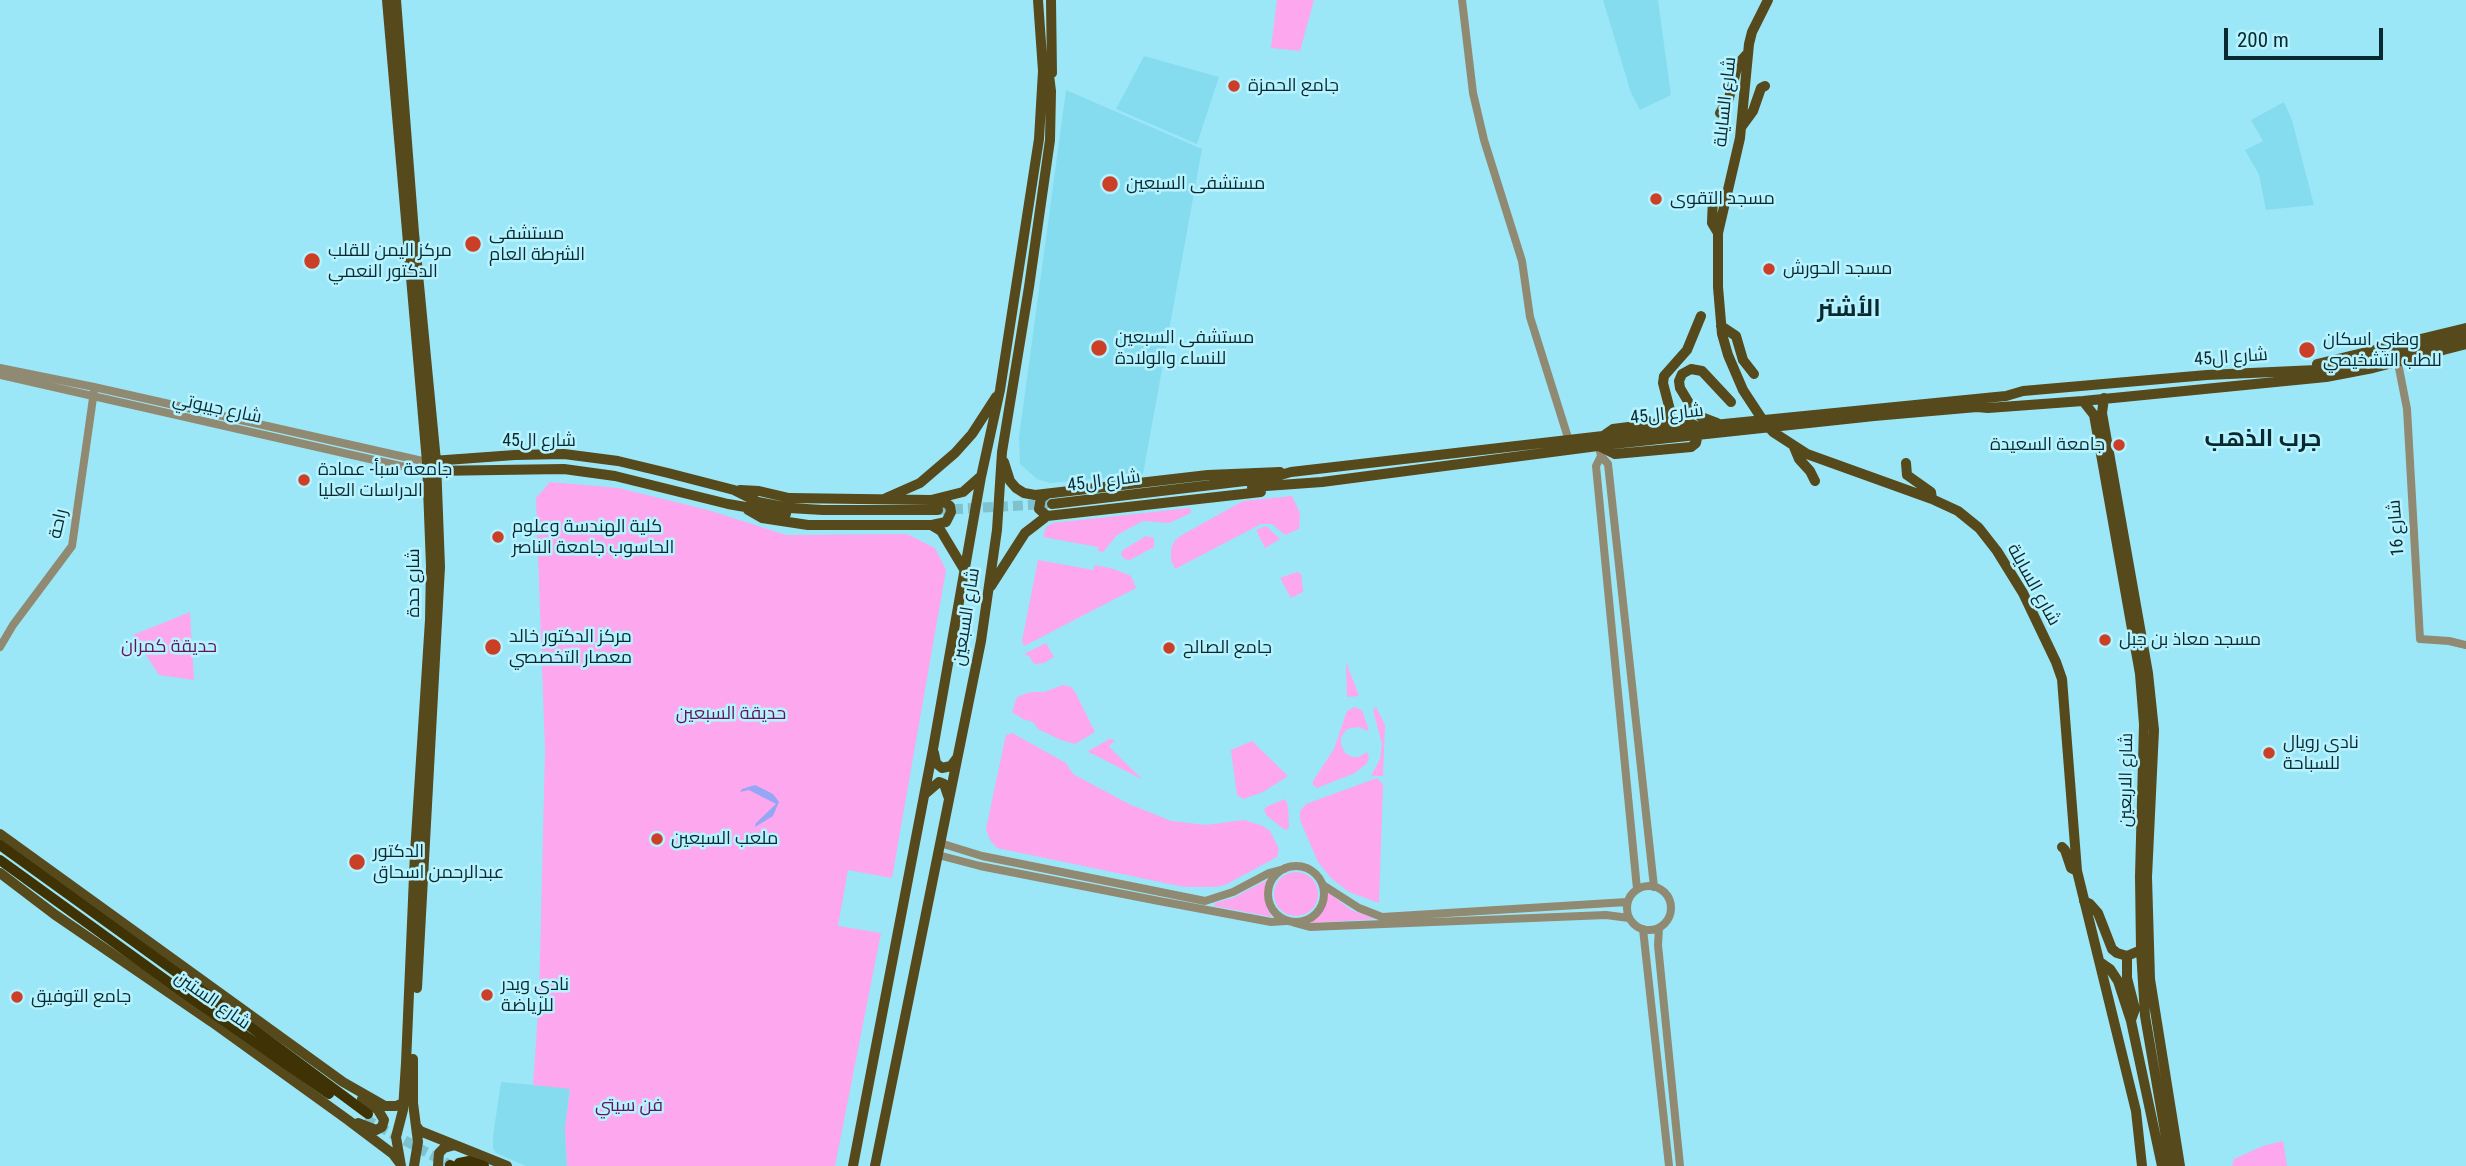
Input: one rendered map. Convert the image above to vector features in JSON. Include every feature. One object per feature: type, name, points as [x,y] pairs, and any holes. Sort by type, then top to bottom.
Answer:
[{"type":"highway","name":"شارع الستين","points":[[0,860],[188,996],[366,1117],[93,906],[3,842]]},
{"type":"highway","points":[[188,996],[212,1022]]},
{"type":"highway","points":[[453,1164],[469,1161],[484,1166]]},
{"type":"main road","name":"شارع حدة","points":[[387,0],[432,466],[430,620],[403,1103],[396,1137],[400,1165]]},
{"type":"main road","name":"شارع حدة","points":[[396,0],[439,580],[412,1063],[412,1103],[418,1142],[414,1166]]},
{"type":"main road","points":[[1032,0],[1037,71],[1046,92]]},
{"type":"main road","points":[[1038,0],[1045,70]]},
{"type":"main road","points":[[1044,0],[1045,70]]},
{"type":"main road","points":[[1046,92],[1051,0]]},
{"type":"main road","name":"شارع السايلة","points":[[1769,0],[1752,32],[1747,55],[1741,126],[1718,233],[1721,326],[1728,355],[1743,390],[1764,422],[1794,447],[1834,465],[1932,499],[1958,511],[1997,551],[2023,593],[2060,670],[2077,871],[2136,1111],[2143,1166]]},
{"type":"main road","points":[[1720,113],[1729,98],[1738,64],[1747,55]]},
{"type":"main road","name":"شارع السبعين","points":[[875,1166],[981,641],[997,530],[1002,452],[1048,153],[1045,70]]},
{"type":"main road","points":[[1741,126],[1753,111],[1759,90],[1765,86]]},
{"type":"main road","name":"شارع السبعين","points":[[853,1166],[925,794],[981,477],[1000,390],[1046,92]]},
{"type":"main road","points":[[1713,197],[1712,223],[1718,233]]},
{"type":"main road","points":[[1665,422],[1669,420],[1671,410],[1663,383],[1664,376],[1687,350],[1701,316]]},
{"type":"main road","points":[[1721,326],[1731,330],[1736,337],[1745,363],[1754,374]]},
{"type":"main road","name":"شارع ال45","points":[[2286,370],[2466,328]]},
{"type":"main road","name":"شارع ال45","points":[[1049,506],[1208,475],[1291,472],[1570,445],[1606,444],[1958,404],[2036,390],[2286,370],[2316,370],[2370,361],[2466,337]]},
{"type":"main road","name":"شارع ال45","points":[[1606,444],[1728,425],[1958,404],[2083,401],[2287,382],[2373,368],[2466,344]]},
{"type":"main road","name":"شارع ال45","points":[[2287,382],[2334,382],[2466,350]]},
{"type":"main road","points":[[1728,425],[1707,420],[1697,413],[1679,388],[1680,377],[1688,370],[1699,369],[1731,402]]},
{"type":"main road","points":[[878,500],[920,483],[955,453],[972,433],[1000,390]]},
{"type":"main road","name":"شارع الاربعين","points":[[2104,398],[2098,414],[2148,673],[2154,730],[2141,950],[2170,1166]]},
{"type":"main road","name":"شارع الاربعين","points":[[2083,401],[2098,414]]},
{"type":"main road","points":[[1665,422],[1691,422],[1696,426],[1696,443],[1691,447],[1615,454],[1606,444],[1613,429],[1665,422]]},
{"type":"main road","name":"شارع ال45","points":[[1049,506],[1264,492],[1285,485],[1570,445]]},
{"type":"main road","points":[[1794,447],[1815,481]]},
{"type":"main road","points":[[988,591],[1025,533],[1049,506],[1016,488],[1006,470],[1002,452]]},
{"type":"main road","name":"شارع ال45","points":[[564,454],[618,461],[734,490],[758,502],[789,508],[939,513],[820,516],[788,514],[615,476],[564,469],[432,466],[515,455],[564,454]]},
{"type":"main road","points":[[615,476],[618,461]]},
{"type":"main road","points":[[1906,463],[1907,475],[1931,492],[1932,499]]},
{"type":"main road","points":[[931,500],[962,492],[981,477]]},
{"type":"main road","points":[[734,490],[789,498],[931,500],[946,503],[951,512],[946,522],[931,525],[808,525],[762,518],[742,506]]},
{"type":"main road","points":[[931,525],[941,531],[965,572]]},
{"type":"main road","points":[[933,749],[936,763],[942,768],[951,766],[957,758]]},
{"type":"main road","points":[[925,794],[934,784],[942,782],[948,800]]},
{"type":"main road","points":[[2062,847],[2071,868],[2077,871]]},
{"type":"main road","name":"شارع الستين","points":[[0,873],[54,914],[212,1022],[348,1120],[393,1154],[400,1165]]},
{"type":"main road","name":"شارع الاربعين","points":[[2144,876],[2150,1015],[2180,1166]]},
{"type":"main road","points":[[2084,901],[2098,913],[2112,949],[2127,956],[2141,950]]},
{"type":"main road","name":"شارع الستين","points":[[93,906],[343,1082],[385,1106],[403,1103]]},
{"type":"main road","points":[[2127,956],[2127,978],[2135,1009],[2131,1021]]},
{"type":"main road","points":[[2100,962],[2110,969],[2118,981],[2131,1021],[2162,1166]]},
{"type":"main road","points":[[2131,1021],[2150,1015]]},
{"type":"main road","points":[[343,1082],[351,1091],[379,1110],[384,1120],[382,1126],[376,1130],[348,1120]]},
{"type":"main road","points":[[2153,1118],[2170,1166]]},
{"type":"main road","points":[[417,1127],[420,1131],[507,1166]]},
{"type":"main road","points":[[453,1164],[439,1153],[444,1148],[456,1145]]},
{"type":"street","points":[[1462,0],[1473,93],[1522,261],[1530,317],[1570,445]]},
{"type":"street","name":"شارع جيبوتي","points":[[0,368],[432,466]]},
{"type":"street","name":"شارع 16","points":[[2399,368],[2407,408],[2420,639],[2466,645]]},
{"type":"street","name":"شارع جيبوتي","points":[[0,375],[94,391]]},
{"type":"street","name":"راحة","points":[[0,647],[13,625],[72,546],[94,391]]},
{"type":"street","points":[[1606,444],[1654,887]]},
{"type":"street","points":[[1606,444],[1596,466],[1637,889],[1628,902],[1629,918],[1637,927],[1659,928]]},
{"type":"street","points":[[940,843],[982,856],[1160,897]]},
{"type":"street","points":[[938,855],[980,866],[1204,905],[1271,922],[1304,922],[1319,912],[1324,903],[1324,885]]},
{"type":"street","points":[[1204,905],[1269,873],[1293,866],[1307,868],[1320,878],[1324,885],[1382,921],[1401,917],[1628,902]]},
{"type":"street","points":[[1284,869],[1273,878],[1268,894],[1273,910],[1290,922],[1310,927],[1382,921],[1606,915],[1629,918]]},
{"type":"street","points":[[1637,889],[1654,887],[1664,892],[1670,905],[1668,918],[1659,928],[1658,945],[1681,1166]]},
{"type":"street","points":[[1643,929],[1669,1166]]},
{"type":"shaded area","points":[[1603,0],[1658,0],[1671,95],[1640,110],[1631,93]]},
{"type":"shaded area","points":[[1144,56],[1219,77],[1197,144],[1116,109]]},
{"type":"shaded area","name":"مستشفى السبعين للنساء والولادة","points":[[1066,90],[1202,149],[1143,474],[1050,483],[1037,479],[1020,464],[1019,437]]},
{"type":"shaded area","points":[[2284,102],[2292,120],[2314,205],[2266,210],[2259,175],[2245,150],[2263,141],[2251,120]]},
{"type":"shaded area","points":[[755,785],[773,794],[779,802],[773,816],[755,827],[776,804],[749,790],[740,792]]},
{"type":"shaded area","points":[[501,1082],[570,1088],[565,1129],[567,1166],[526,1166],[496,1153],[493,1136]]},
{"type":"green space","points":[[1277,0],[1314,0],[1300,51],[1271,48]]},
{"type":"green space","name":"حديقة السبعين","points":[[550,482],[618,488],[708,510],[786,535],[907,534],[935,548],[946,570],[892,878],[848,870],[838,926],[881,933],[835,1166],[567,1166],[565,1129],[570,1089],[533,1085],[539,999],[545,750],[536,498]]},
{"type":"green space","points":[[1292,496],[1300,513],[1299,529],[1285,535],[1272,524],[1261,524],[1175,569],[1171,560],[1171,549],[1175,540],[1182,535],[1243,501]]},
{"type":"green space","points":[[1190,508],[1191,513],[1169,523],[1143,521],[1117,535],[1103,552],[1098,551],[1098,547],[1043,537],[1046,527],[1053,523]]},
{"type":"green space","points":[[1266,526],[1280,539],[1265,548],[1256,530]]},
{"type":"green space","points":[[1146,536],[1154,538],[1154,547],[1130,560],[1124,559],[1121,554],[1123,550]]},
{"type":"green space","points":[[1038,560],[1094,570],[1094,565],[1114,569],[1131,576],[1136,588],[1024,646],[1022,641]]},
{"type":"green space","points":[[1297,572],[1301,574],[1303,592],[1291,598],[1280,578]]},
{"type":"green space","name":"حديقة كمران","points":[[190,612],[194,680],[159,675],[133,635]]},
{"type":"green space","points":[[1046,643],[1054,657],[1044,663],[1034,664],[1029,656],[1025,655],[1026,653]]},
{"type":"green space","points":[[1346,662],[1351,675],[1359,696],[1347,697]]},
{"type":"green space","points":[[1063,685],[1071,687],[1075,692],[1095,732],[1075,744],[1038,729],[1033,722],[1012,712],[1017,697]]},
{"type":"green space","points":[[1354,707],[1362,710],[1369,731],[1358,727],[1347,729],[1341,737],[1341,745],[1345,753],[1352,757],[1359,757],[1367,752],[1369,758],[1355,773],[1317,788],[1313,781],[1334,749],[1347,711]]},
{"type":"green space","points":[[1376,707],[1385,725],[1383,776],[1371,776],[1380,759],[1382,744],[1373,710]]},
{"type":"green space","points":[[1012,733],[1066,763],[1073,774],[1129,804],[1171,821],[1206,825],[1244,820],[1263,826],[1270,831],[1279,849],[1277,857],[1225,885],[1184,887],[997,848],[986,829],[1006,735]]},
{"type":"green space","points":[[1110,739],[1115,740],[1109,746],[1143,780],[1088,751]]},
{"type":"green space","points":[[1252,741],[1288,776],[1263,792],[1243,799],[1237,795],[1231,750]]},
{"type":"green space","points":[[1377,778],[1383,784],[1379,903],[1349,892],[1331,878],[1318,862],[1300,820],[1300,811],[1306,804]]},
{"type":"green space","points":[[1285,799],[1289,828],[1285,830],[1267,816],[1264,810]]},
{"type":"green space","points":[[1296,872],[1311,879],[1318,894],[1311,909],[1296,916],[1281,909],[1274,894],[1281,879]]},
{"type":"green space","points":[[1269,879],[1265,885],[1265,893],[1267,908],[1272,917],[1214,906],[1215,903],[1233,898]]},
{"type":"green space","points":[[1328,892],[1351,910],[1376,919],[1312,923],[1323,910]]},
{"type":"green space","points":[[2283,1141],[2287,1166],[2232,1166],[2234,1159],[2263,1146]]},
{"type":"tunnel","points":[[938,510],[1048,504]]},
{"type":"tunnel","points":[[365,1119],[450,1165]]},
{"type":"place","name":"جامع الحمزة","points":[[1234,86]]},
{"type":"place","name":"مستشفى السبعين","points":[[1110,184]]},
{"type":"place","name":"مسجد التقوى","points":[[1656,199]]},
{"type":"place","name":"مستشفى الشرطة العام","points":[[473,244]]},
{"type":"place","name":"مركز اليمن للقلب الدكتور النعمي","points":[[312,261]]},
{"type":"place","name":"مسجد الحورش","points":[[1769,269]]},
{"type":"place","name":"مستشفى السبعين للنساء والولادة","points":[[1099,348]]},
{"type":"place","name":"وطني اسكان للطب التشخيصي","points":[[2307,350]]},
{"type":"place","name":"جامعة السعيدة","points":[[2119,445]]},
{"type":"place","name":"جامعة سبأ- عمادة الدراسات العليا","points":[[304,480]]},
{"type":"place","name":"كلية الهندسة وعلوم الحاسوب جامعة الناصر","points":[[498,537]]},
{"type":"place","name":"مسجد معاذ بن جبل","points":[[2105,640]]},
{"type":"place","name":"مركز الدكتور خالد معصار التخصصي","points":[[493,647]]},
{"type":"place","name":"جامع الصالح","points":[[1169,648]]},
{"type":"place","name":"نادي رويال للسباحة","points":[[2269,753]]},
{"type":"place","name":"ملعب السبعين","points":[[657,839]]},
{"type":"place","name":"الدكتور عبدالرحمن اسحاق","points":[[357,862]]},
{"type":"place","name":"نادي ويدر للرياضة","points":[[487,995]]},
{"type":"place","name":"جامع التوفيق","points":[[17,997]]},
{"type":"district","name":"الأشتر","points":[[1849,310]]},
{"type":"district","name":"جرب الذهب","points":[[2263,440]]},
{"type":"park label","name":"فن سيتي","points":[[629,1106]]}]
